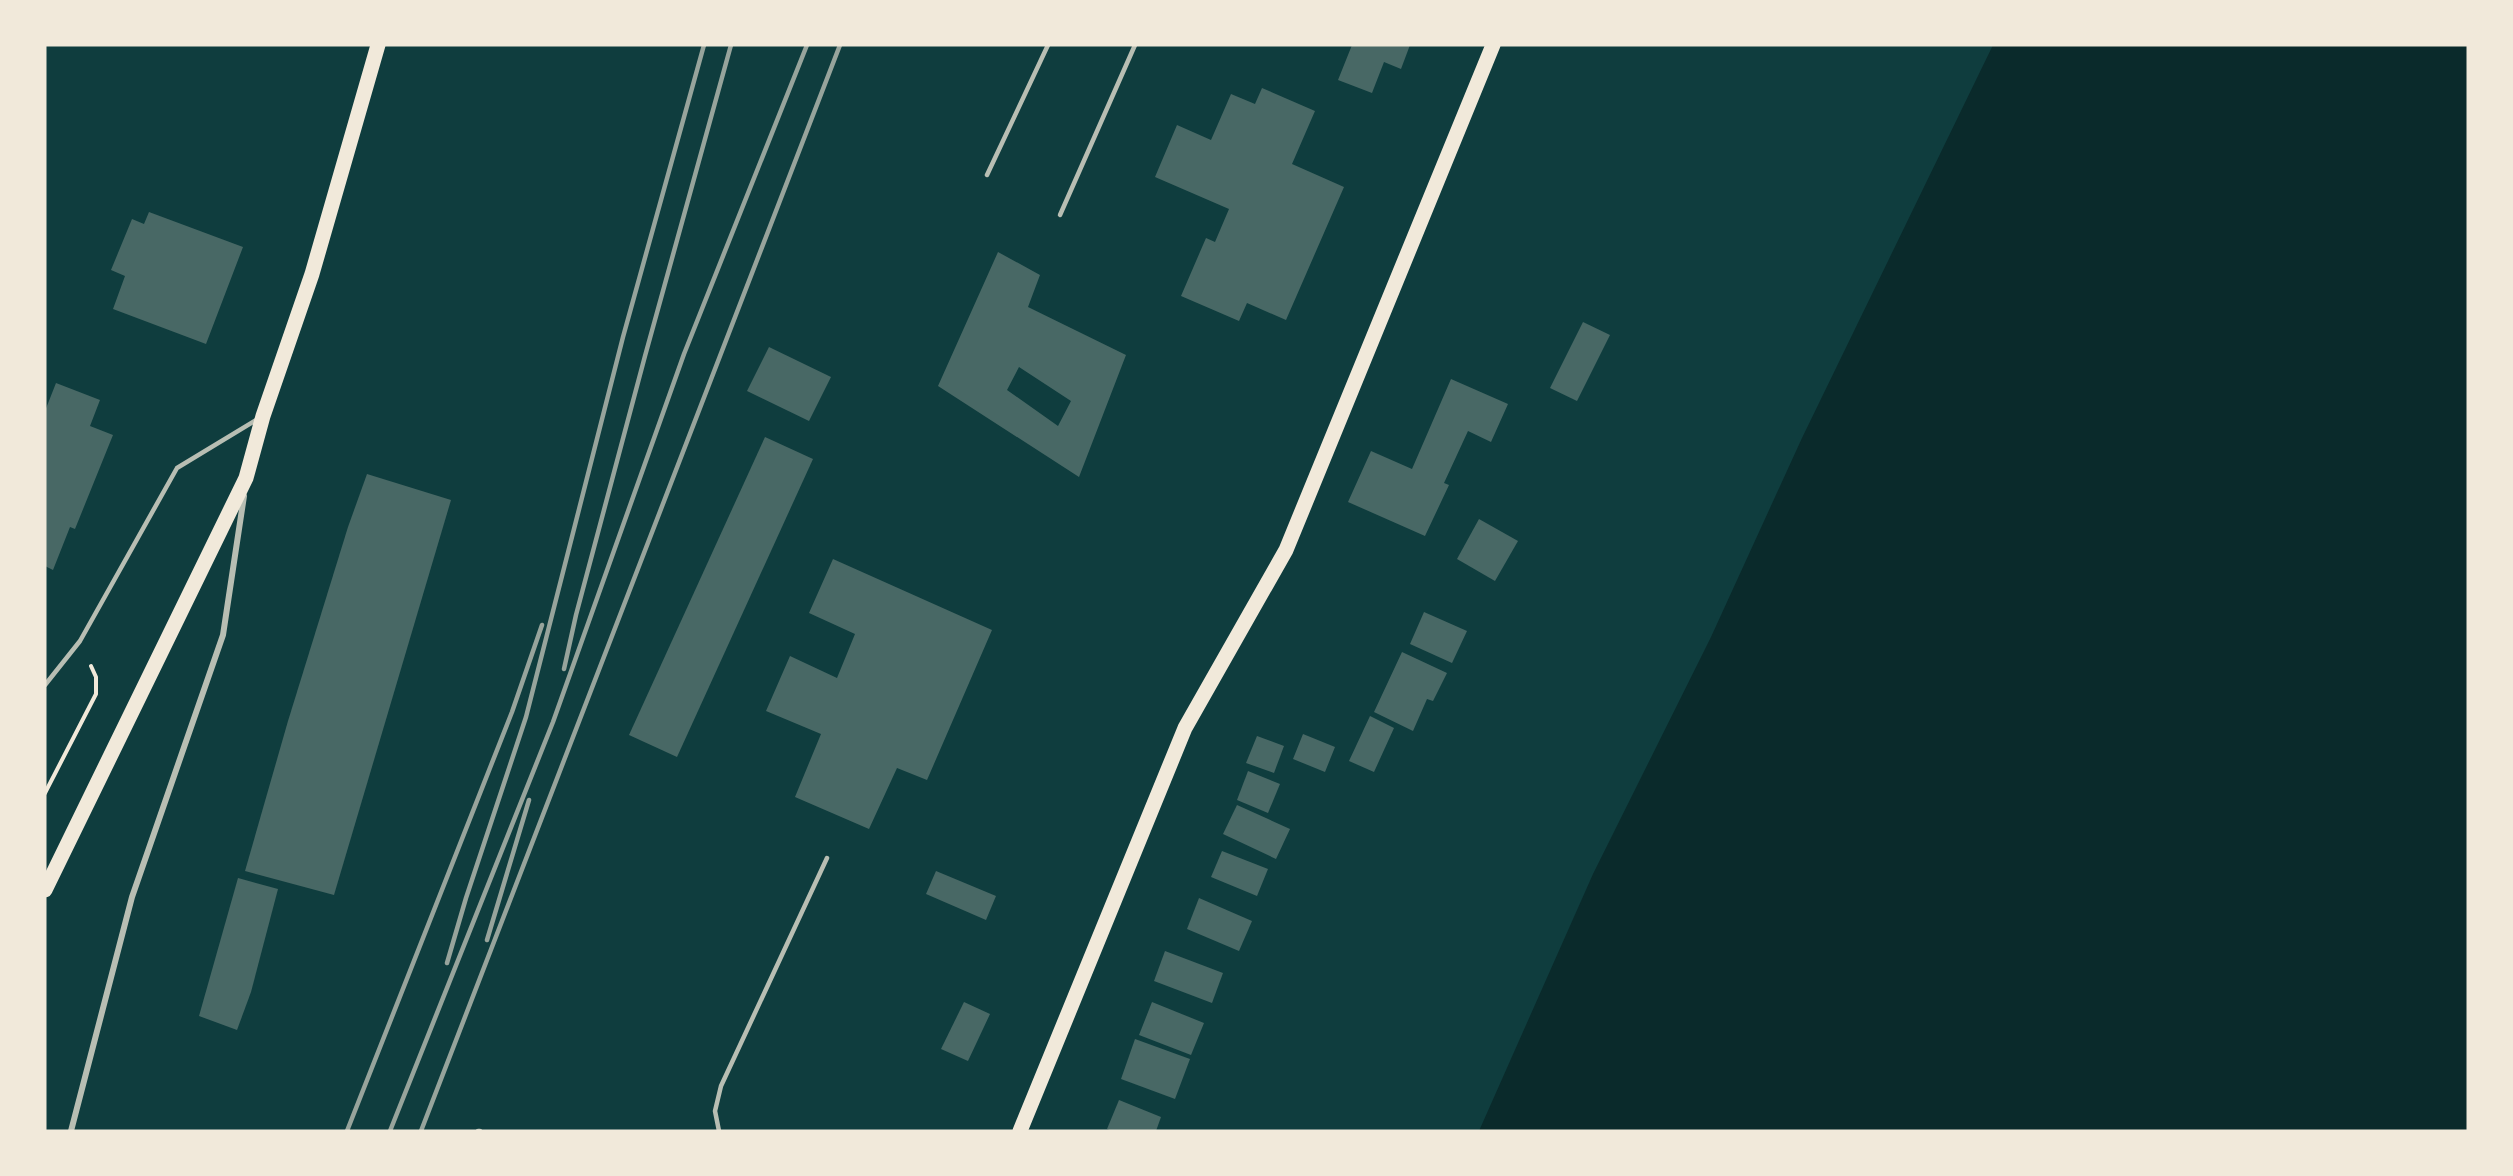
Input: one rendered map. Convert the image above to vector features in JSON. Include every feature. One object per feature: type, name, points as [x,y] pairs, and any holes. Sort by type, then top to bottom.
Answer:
[{"type":"main road","points":[[45,890],[246,478],[263,416],[312,274],[378,45]]},
{"type":"main road","points":[[1020,1131],[1185,728],[1286,550],[1493,45]]},
{"type":"street","points":[[70,1131],[132,897],[223,635],[246,478]]},
{"type":"lane","points":[[987,175],[1047,45]]},
{"type":"lane","points":[[1060,215],[1135,45]]},
{"type":"lane","points":[[45,685],[80,641],[177,468],[263,416]]},
{"type":"lane","points":[[719,1131],[715,1111],[721,1086],[827,858]]},
{"type":"path","points":[[45,793],[96,694],[96,677],[80,641]]},
{"type":"water","points":[[1993,45],[2468,45],[2468,1131],[1479,1131],[1593,874],[1711,637],[1802,438]]},
{"type":"building","points":[[1352,45],[1410,45],[1401,69],[1384,62],[1372,93],[1338,80]]},
{"type":"building","points":[[1262,88],[1315,111],[1292,164],[1344,187],[1286,320],[1247,303],[1239,321],[1181,296],[1206,238],[1215,242],[1229,209],[1155,177],[1177,125],[1211,140],[1231,94],[1255,104]]},
{"type":"building","points":[[149,212],[243,247],[206,344],[113,309],[125,276],[111,270],[132,219],[144,224]]},
{"type":"building","points":[[998,252],[1040,275],[1028,307],[1126,355],[1079,477],[938,386]],"holes":[[[1019,367],[1071,401],[1058,426],[1007,390]]]},
{"type":"building","points":[[1583,322],[1610,335],[1577,401],[1550,388]]},
{"type":"building","points":[[769,347],[831,377],[809,421],[747,391]]},
{"type":"building","points":[[1451,379],[1508,404],[1491,442],[1468,431],[1444,483],[1449,485],[1425,536],[1348,502],[1371,451],[1412,469]]},
{"type":"building","points":[[56,383],[100,400],[90,426],[113,435],[75,529],[70,527],[53,570],[45,566],[45,411]]},
{"type":"building","points":[[765,437],[813,459],[677,757],[629,735]]},
{"type":"building","points":[[367,474],[451,500],[334,895],[245,871],[288,721],[348,527]]},
{"type":"building","points":[[1479,519],[1518,541],[1495,581],[1457,559]]},
{"type":"building","points":[[833,559],[992,630],[927,780],[897,768],[869,829],[795,797],[821,734],[766,711],[790,656],[837,678],[855,634],[809,613]]},
{"type":"building","points":[[1424,612],[1467,631],[1452,663],[1410,644]]},
{"type":"building","points":[[1402,652],[1447,673],[1433,701],[1427,699],[1413,731],[1374,712]]},
{"type":"building","points":[[1370,716],[1394,728],[1374,772],[1349,761]]},
{"type":"building","points":[[1303,734],[1335,747],[1325,772],[1293,759]]},
{"type":"building","points":[[1257,736],[1284,746],[1274,773],[1246,763]]},
{"type":"building","points":[[1248,771],[1280,784],[1268,813],[1237,800]]},
{"type":"building","points":[[1237,805],[1290,829],[1276,859],[1223,834]]},
{"type":"building","points":[[1222,851],[1268,869],[1257,896],[1211,877]]},
{"type":"building","points":[[936,871],[996,896],[986,920],[926,894]]},
{"type":"building","points":[[238,878],[278,889],[251,992],[237,1030],[199,1016]]},
{"type":"building","points":[[1199,898],[1252,921],[1239,951],[1187,929]]},
{"type":"building","points":[[1165,951],[1223,973],[1212,1003],[1154,981]]},
{"type":"building","points":[[964,1002],[990,1014],[968,1061],[941,1049]]},
{"type":"building","points":[[1152,1002],[1204,1023],[1191,1055],[1139,1035]]},
{"type":"building","points":[[1135,1039],[1190,1059],[1175,1099],[1121,1079]]},
{"type":"building","points":[[1119,1100],[1161,1117],[1156,1131],[1107,1129]]},
{"type":"railway","points":[[447,963],[526,717],[623,337],[704,45]]},
{"type":"railway","points":[[564,669],[576,615],[645,356],[731,45]]},
{"type":"railway","points":[[390,1131],[553,722],[684,354],[807,45]]},
{"type":"railway","points":[[421,1131],[840,45]]},
{"type":"railway","points":[[347,1131],[512,712],[542,625]]},
{"type":"railway","points":[[487,940],[529,800]]}]
